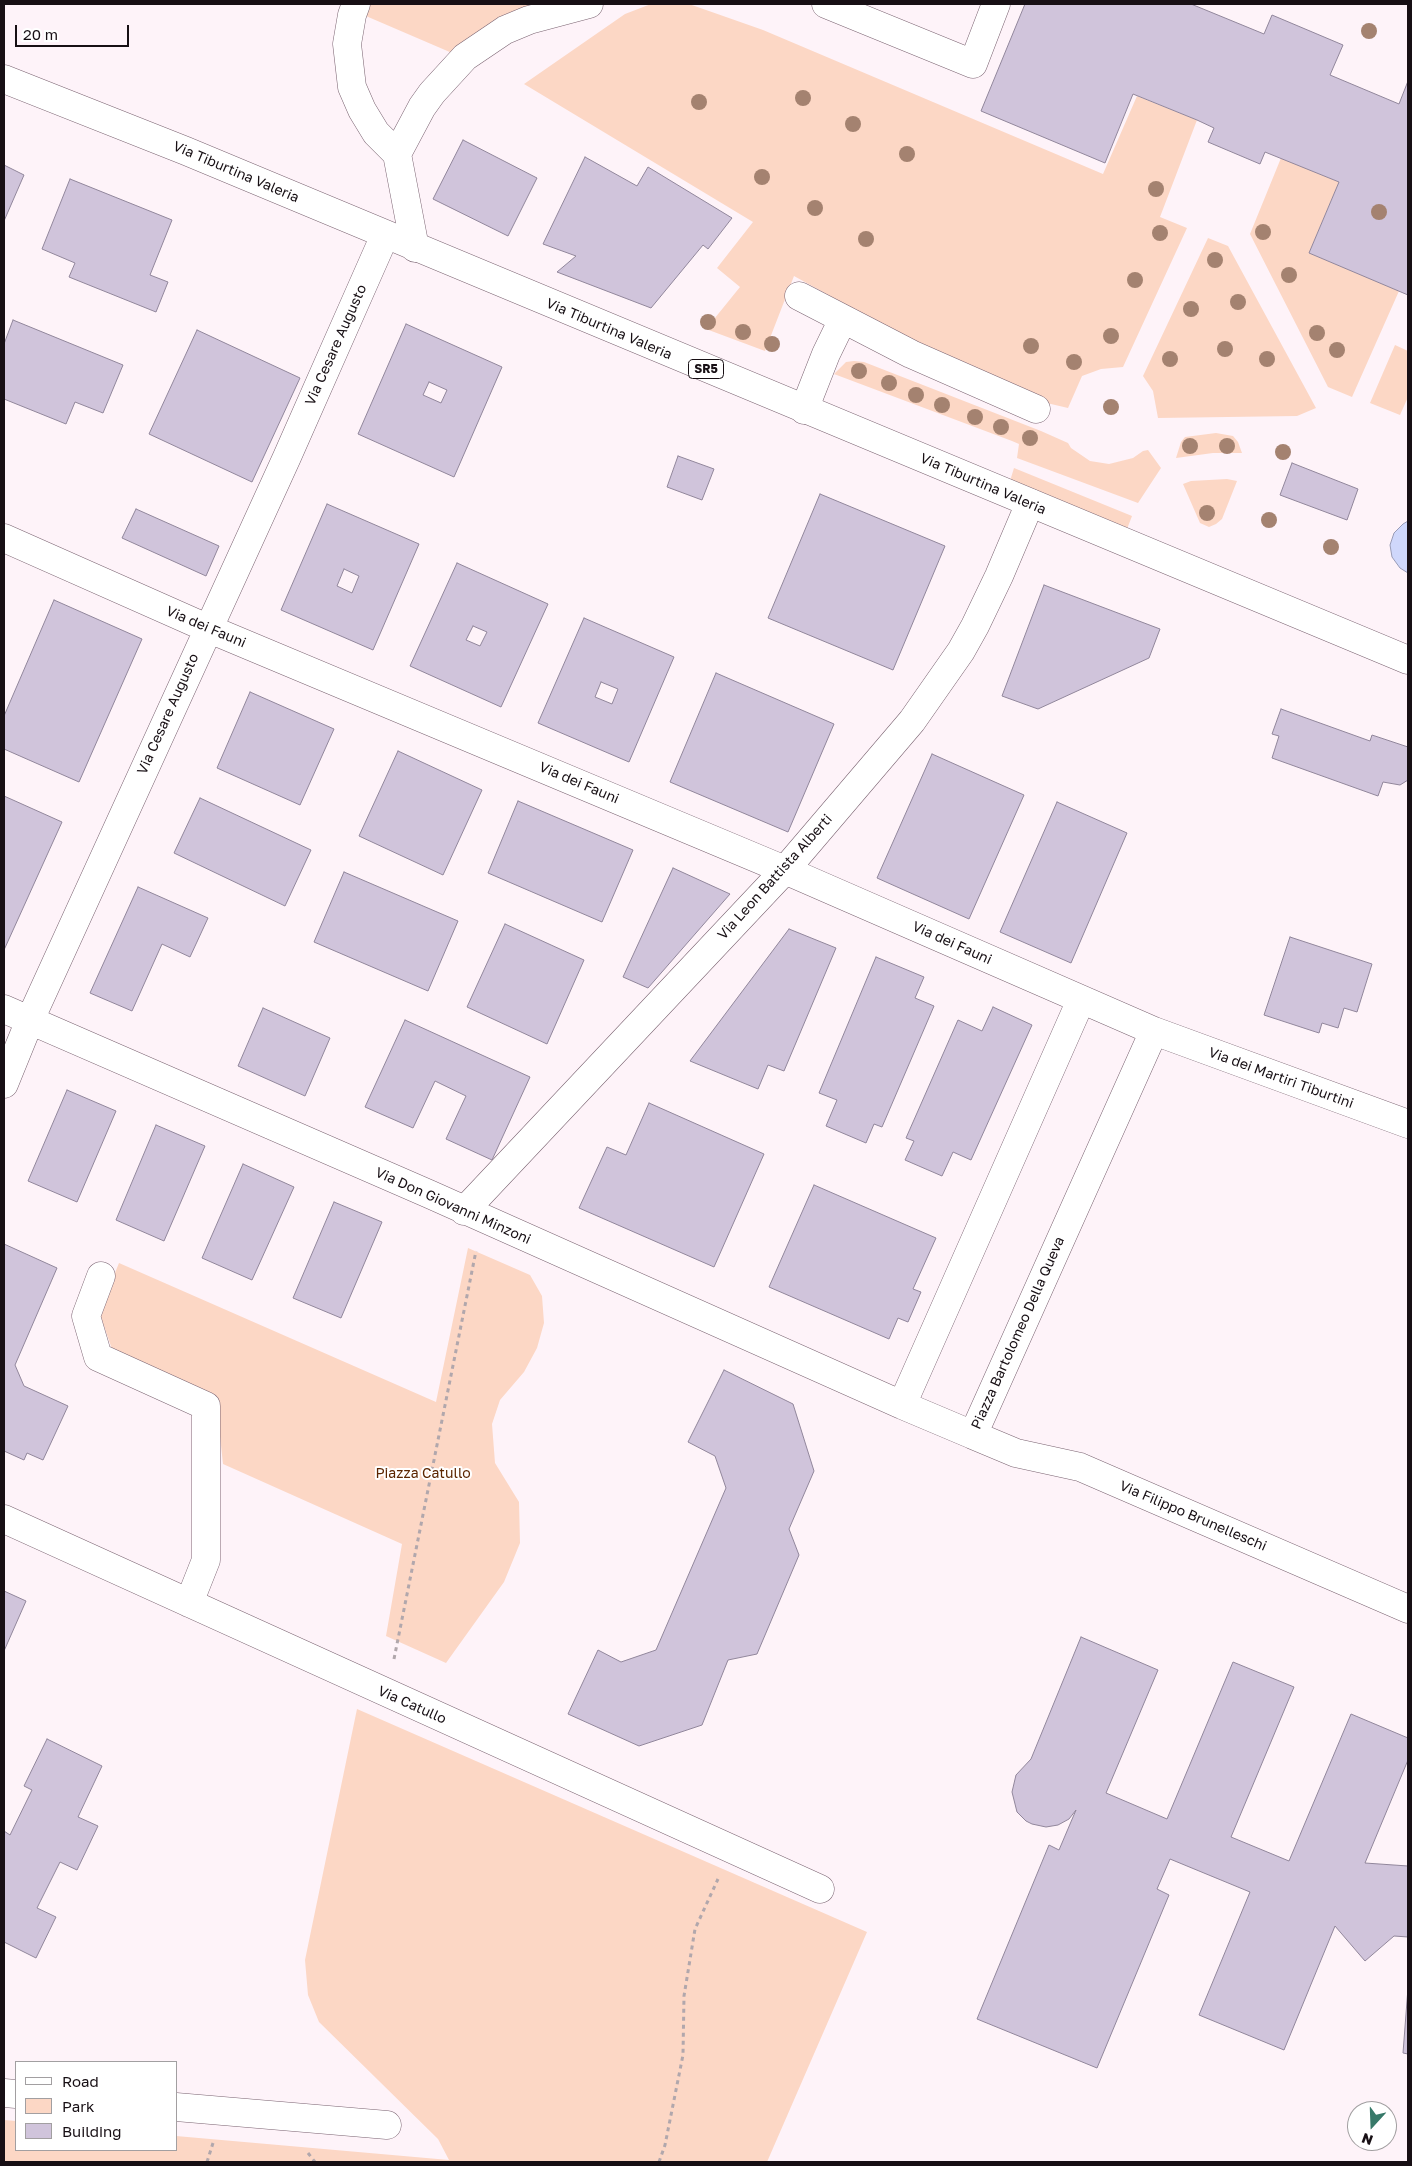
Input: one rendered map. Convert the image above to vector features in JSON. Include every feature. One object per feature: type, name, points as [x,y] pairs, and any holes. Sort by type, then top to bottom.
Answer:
[{"type":"street","points":[[356,4],[346,44],[352,87],[362,110],[376,132],[397,154],[415,248]]},
{"type":"street","points":[[397,154],[422,107],[447,75],[465,57],[505,30],[589,4]]},
{"type":"street","points":[[826,4],[973,64],[996,4]]},
{"type":"street","name":"Via Tiburtina Valeria","points":[[4,79],[186,151],[385,236],[1408,660]]},
{"type":"street","name":"Via Cesare Augusto","points":[[4,1084],[30,1020],[207,628],[287,457],[385,236]]},
{"type":"street","points":[[799,296],[911,354],[1036,409]]},
{"type":"street","points":[[804,410],[826,354],[843,319]]},
{"type":"street","name":"Via Leon Battista Alberti","points":[[473,1215],[785,870],[912,721],[961,651],[988,602],[1030,503]]},
{"type":"street","name":"Via dei Fauni","points":[[4,538],[207,628],[785,870],[1154,1031]]},
{"type":"street","points":[[902,1405],[1080,1000]]},
{"type":"street","name":"Via Don Giovanni Minzoni","points":[[4,1008],[902,1405]]},
{"type":"street","name":"Via dei Martiri Tiburtini","points":[[1154,1031],[1408,1124]]},
{"type":"street","name":"Piazza Bartolomeo Della Queva","points":[[902,1405],[973,1435],[1154,1031]]},
{"type":"street","points":[[101,1276],[86,1316],[98,1358],[206,1406],[206,1560],[189,1604]]},
{"type":"street","name":"Via Filippo Brunelleschi","points":[[973,1435],[1016,1453],[1080,1468],[1408,1609]]},
{"type":"street","name":"Via Catullo","points":[[4,1519],[820,1889]]},
{"type":"street","points":[[178,2107],[387,2125]]},
{"type":"path","points":[[388,1694],[473,1215]]},
{"type":"path","points":[[659,2162],[665,2145],[683,2055],[684,1996],[695,1929],[732,1849]]},
{"type":"green space","points":[[338,4],[539,4],[459,56]]},
{"type":"green space","points":[[651,4],[689,4],[763,30],[1103,174],[1137,96],[1197,120],[1160,217],[1187,228],[1123,367],[1101,369],[1082,376],[1068,408],[1034,400],[958,367],[794,276],[765,351],[706,329],[740,287],[717,268],[753,222],[524,84],[625,14]]},
{"type":"green space","points":[[1281,158],[1339,182],[1309,253],[1399,291],[1352,397],[1328,387],[1250,234]]},
{"type":"green space","points":[[1208,238],[1228,246],[1316,408],[1297,416],[1158,418],[1153,391],[1143,376]]},
{"type":"green space","points":[[1395,345],[1408,351],[1408,397],[1400,415],[1370,403]]},
{"type":"green space","points":[[846,362],[864,362],[1041,431],[1068,443],[1071,448],[1090,461],[1109,464],[1133,458],[1148,450],[1161,468],[1138,503],[1017,458],[1019,444],[1012,441],[834,374]]},
{"type":"green space","points":[[1216,433],[1233,436],[1238,442],[1242,453],[1213,453],[1176,458],[1181,442],[1185,437]]},
{"type":"green space","points":[[1014,468],[1132,516],[1127,529],[1010,481]]},
{"type":"green space","points":[[1227,479],[1237,481],[1222,519],[1209,527],[1200,523],[1183,484],[1191,481]]},
{"type":"green space","name":"Piazza Catullo","points":[[468,1248],[530,1275],[542,1296],[544,1323],[537,1348],[524,1372],[500,1400],[492,1424],[495,1463],[519,1502],[520,1543],[504,1582],[446,1663],[386,1636],[402,1544],[223,1464],[216,1399],[113,1352],[99,1312],[119,1263],[436,1402]]},
{"type":"green space","points":[[357,1709],[867,1932],[767,2162],[4,2162],[4,2120],[15,2121],[15,2151],[178,2151],[178,2136],[449,2160],[438,2139],[319,2022],[308,1995],[305,1960]]},
{"type":"water","points":[[1408,521],[1408,573],[1400,568],[1392,557],[1390,545],[1394,533]]},
{"type":"building","points":[[1025,4],[1191,4],[1264,34],[1272,15],[1343,45],[1330,75],[1399,104],[1408,81],[1408,295],[1309,253],[1339,182],[1265,152],[1260,164],[1208,142],[1214,128],[1197,120],[1133,94],[1105,163],[981,111]]},
{"type":"building","points":[[463,140],[537,178],[508,236],[433,199]]},
{"type":"building","points":[[585,157],[637,186],[648,167],[732,218],[708,249],[703,245],[651,308],[557,272],[576,256],[543,244]]},
{"type":"building","points":[[4,165],[24,175],[4,221]]},
{"type":"building","points":[[70,179],[172,220],[150,275],[168,282],[156,312],[69,277],[75,263],[42,249]]},
{"type":"building","points":[[13,320],[123,365],[103,413],[75,402],[66,424],[4,399],[4,344]]},
{"type":"building","points":[[406,324],[502,367],[454,477],[358,434]],"holes":[[[429,382],[447,390],[441,403],[423,395]]]},
{"type":"building","points":[[197,330],[300,378],[252,482],[149,434]]},
{"type":"building","points":[[678,456],[714,469],[702,500],[667,487]]},
{"type":"building","points":[[1292,463],[1358,489],[1347,520],[1280,495]]},
{"type":"building","points":[[820,494],[945,546],[893,670],[768,618]]},
{"type":"building","points":[[327,504],[419,544],[373,650],[281,610]],"holes":[[[344,569],[359,576],[352,593],[337,586]]]},
{"type":"building","points":[[136,509],[219,546],[206,576],[122,538]]},
{"type":"building","points":[[457,563],[548,604],[501,707],[410,666]],"holes":[[[473,626],[487,632],[480,646],[466,640]]]},
{"type":"building","points":[[1044,585],[1160,629],[1149,658],[1038,709],[1002,696]]},
{"type":"building","points":[[54,600],[142,639],[79,782],[4,749],[4,716]]},
{"type":"building","points":[[584,618],[674,657],[629,762],[538,723]],"holes":[[[601,682],[618,689],[612,704],[595,697]]]},
{"type":"building","points":[[716,673],[834,724],[788,832],[670,782]]},
{"type":"building","points":[[250,692],[334,729],[300,805],[217,768]]},
{"type":"building","points":[[1281,709],[1370,741],[1372,735],[1408,747],[1408,780],[1400,785],[1383,782],[1378,796],[1272,758],[1279,736],[1272,734]]},
{"type":"building","points":[[398,751],[482,790],[443,875],[359,836]]},
{"type":"building","points":[[932,754],[1024,795],[969,919],[877,878]]},
{"type":"building","points":[[4,796],[62,822],[4,950]]},
{"type":"building","points":[[200,798],[311,850],[285,906],[174,853]]},
{"type":"building","points":[[518,801],[633,850],[602,922],[488,873]]},
{"type":"building","points":[[1057,802],[1127,833],[1071,963],[1000,932]]},
{"type":"building","points":[[673,868],[730,894],[648,988],[623,977]]},
{"type":"building","points":[[344,872],[458,921],[428,991],[314,942]]},
{"type":"building","points":[[138,887],[208,918],[190,957],[162,944],[132,1011],[90,993]]},
{"type":"building","points":[[505,924],[584,960],[547,1044],[467,1007]]},
{"type":"building","points":[[789,929],[836,948],[784,1071],[768,1065],[758,1089],[690,1061]]},
{"type":"building","points":[[1290,937],[1372,964],[1357,1012],[1344,1008],[1338,1028],[1322,1023],[1319,1033],[1264,1015]]},
{"type":"building","points":[[876,957],[924,977],[915,998],[934,1006],[882,1127],[874,1124],[866,1143],[826,1126],[837,1100],[819,1093]]},
{"type":"building","points":[[993,1007],[1032,1025],[971,1160],[953,1152],[942,1176],[905,1160],[914,1141],[906,1138],[958,1020],[982,1031]]},
{"type":"building","points":[[263,1008],[330,1038],[305,1096],[238,1066]]},
{"type":"building","points":[[405,1020],[530,1077],[492,1160],[446,1139],[466,1096],[435,1081],[413,1128],[365,1107]]},
{"type":"building","points":[[67,1090],[116,1111],[77,1202],[28,1181]]},
{"type":"building","points":[[649,1103],[764,1154],[714,1267],[579,1208],[607,1147],[626,1155]]},
{"type":"building","points":[[156,1125],[205,1146],[164,1241],[116,1220]]},
{"type":"building","points":[[243,1164],[294,1187],[252,1280],[202,1258]]},
{"type":"building","points":[[814,1185],[936,1238],[913,1289],[921,1292],[908,1322],[898,1318],[889,1339],[769,1287]]},
{"type":"building","points":[[334,1202],[382,1222],[341,1318],[293,1298]]},
{"type":"building","points":[[4,1244],[57,1268],[15,1365],[24,1386],[68,1406],[43,1460],[27,1453],[24,1460],[4,1451]]},
{"type":"building","points":[[724,1370],[793,1404],[814,1471],[789,1529],[799,1555],[757,1654],[728,1660],[702,1725],[639,1746],[568,1714],[598,1650],[621,1662],[656,1650],[726,1488],[715,1456],[688,1442]]},
{"type":"building","points":[[4,1591],[26,1601],[4,1651]]},
{"type":"building","points":[[1081,1637],[1158,1670],[1106,1793],[1167,1819],[1233,1662],[1294,1687],[1231,1837],[1289,1861],[1351,1714],[1408,1738],[1408,1760],[1365,1863],[1408,1866],[1408,1937],[1394,1936],[1365,1961],[1335,1926],[1284,2050],[1199,2015],[1250,1892],[1170,1859],[1157,1889],[1169,1895],[1097,2068],[977,2019],[1049,1845],[1059,1850],[1076,1810],[1069,1819],[1058,1825],[1046,1827],[1032,1824],[1017,1812],[1012,1792],[1016,1775],[1031,1759]]},
{"type":"building","points":[[47,1739],[102,1766],[78,1817],[98,1826],[77,1870],[60,1862],[37,1908],[56,1917],[36,1958],[4,1942],[4,1831],[10,1835],[32,1790],[24,1786]]},
{"type":"building","points":[[1408,1988],[1408,2054],[1403,2053]]}]
